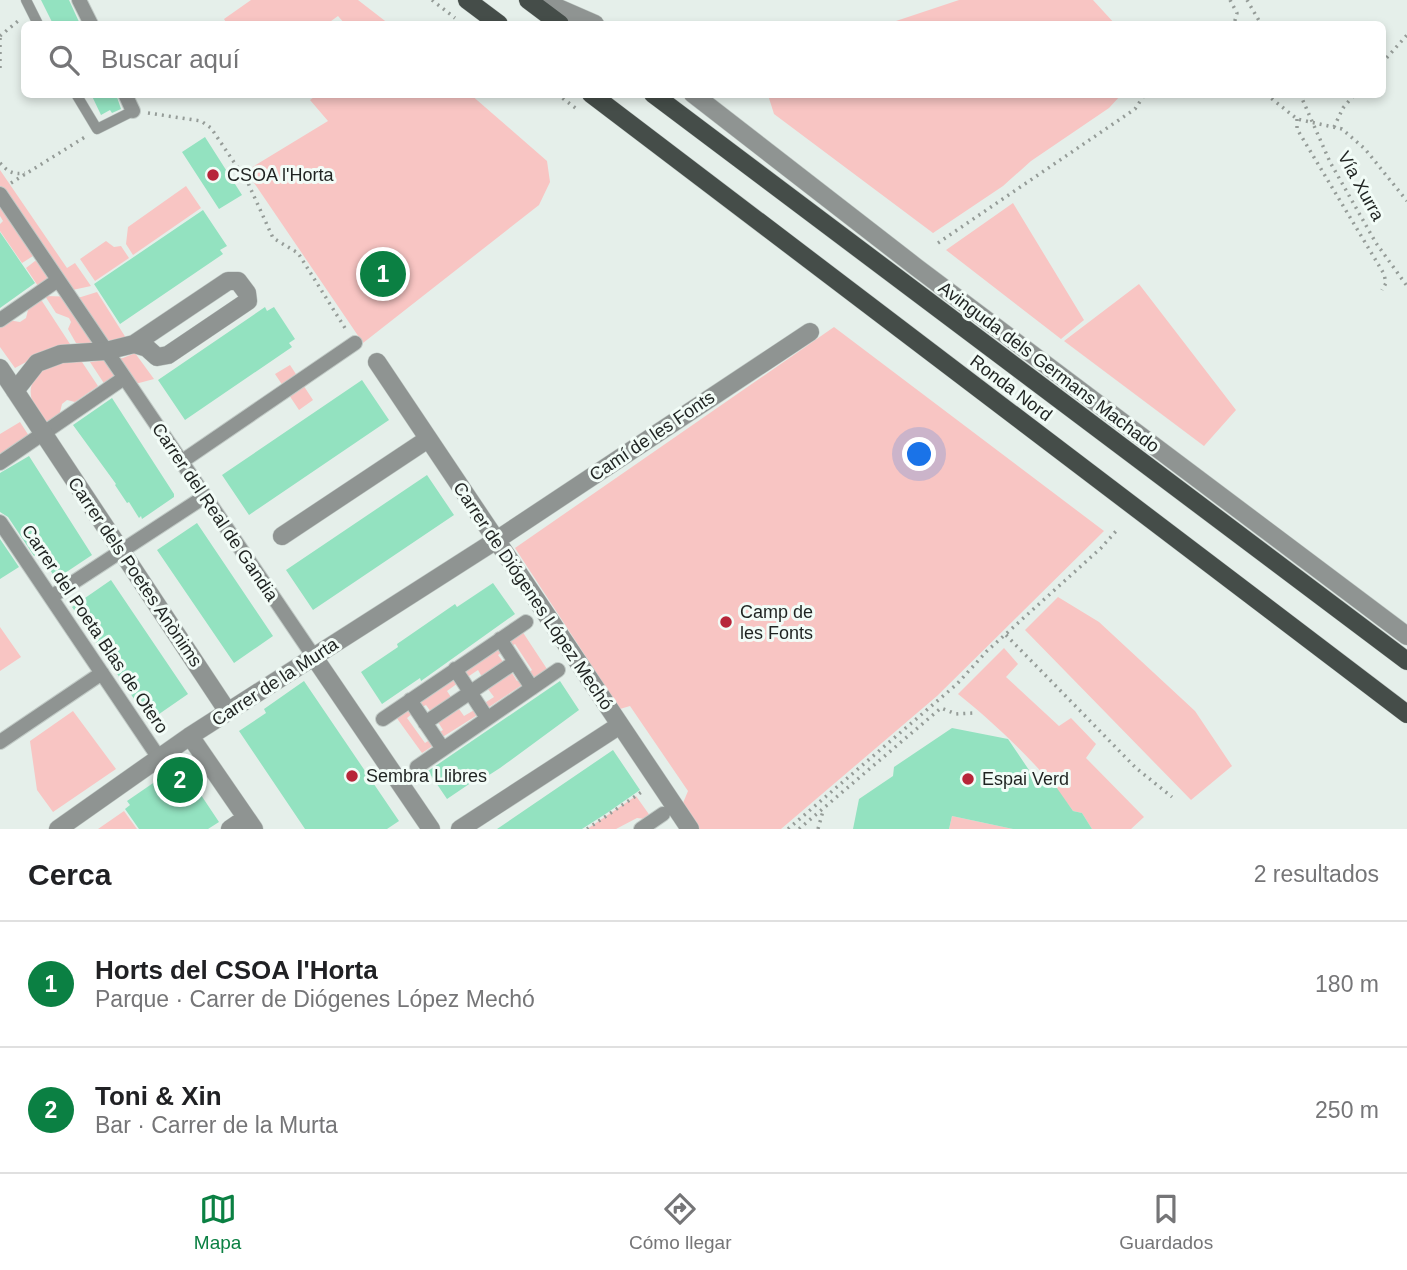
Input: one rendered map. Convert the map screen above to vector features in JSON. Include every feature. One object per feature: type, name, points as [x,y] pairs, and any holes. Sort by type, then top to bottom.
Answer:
[{"type":"main road","points":[[467,0],[495,21]]},
{"type":"main road","points":[[528,0],[556,21]]},
{"type":"main road","name":"Ronda Nord","points":[[596,98],[1407,714]]},
{"type":"main road","name":"Ronda Nord","points":[[658,98],[1407,661]]},
{"type":"street","points":[[79,0],[90,21]]},
{"type":"street","points":[[540,0],[588,21]]},
{"type":"street","points":[[127,98],[133,111]]},
{"type":"street","name":"Avinguda dels Germans Machado","points":[[697,98],[916,267],[1407,636]]},
{"type":"street","name":"Carrer del Real de Gandia","points":[[5,189],[58,280],[431,829]]},
{"type":"street","points":[[0,320],[58,280]]},
{"type":"street","points":[[15,391],[37,363],[61,354],[106,351],[134,344],[228,281],[238,281],[247,293],[248,301],[167,355],[157,357],[146,348],[134,344]]},
{"type":"street","name":"Camí de les Fonts","points":[[495,541],[810,332]]},
{"type":"street","points":[[181,462],[355,343]]},
{"type":"street","name":"Carrer de Diógenes López Mechó","points":[[377,362],[690,829]]},
{"type":"street","name":"Carrer dels Poetes Anònims","points":[[0,368],[228,712]]},
{"type":"street","points":[[0,463],[124,378]]},
{"type":"street","points":[[282,536],[428,439]]},
{"type":"street","points":[[51,597],[204,497]]},
{"type":"street","name":"Carrer del Poeta Blas de Otero","points":[[0,522],[159,758]]},
{"type":"street","name":"Carrer de la Murta","points":[[58,829],[190,736],[495,541]]},
{"type":"street","points":[[383,719],[526,622]]},
{"type":"street","points":[[500,639],[532,688]]},
{"type":"street","points":[[425,723],[516,662]]},
{"type":"street","points":[[455,669],[487,718]]},
{"type":"street","points":[[417,767],[558,670]]},
{"type":"street","points":[[0,742],[102,673]]},
{"type":"street","points":[[410,700],[443,749]]},
{"type":"street","points":[[460,829],[620,725]]},
{"type":"street","points":[[190,736],[250,823],[230,829]]},
{"type":"street","points":[[641,829],[663,814]]},
{"type":"lane","points":[[26,0],[36,21]]},
{"type":"lane","points":[[78,98],[97,129],[133,111]]},
{"type":"path","points":[[432,0],[460,21]]},
{"type":"path","points":[[1230,0],[1237,13],[1235,21]]},
{"type":"path","points":[[1247,0],[1259,21]]},
{"type":"path","points":[[0,72],[0,37],[19,20],[13,10]]},
{"type":"path","points":[[1386,59],[1407,35]]},
{"type":"path","points":[[938,243],[1135,109],[1142,98]]},
{"type":"path","points":[[1271,98],[1297,119],[1342,129],[1365,149],[1407,201]]},
{"type":"path","name":"Vía Xurra","points":[[1302,98],[1330,162],[1376,243],[1407,286]]},
{"type":"path","points":[[1334,127],[1343,108],[1352,98]]},
{"type":"path","points":[[133,111],[201,121],[211,128],[248,183],[273,238],[298,253],[355,343]]},
{"type":"path","points":[[1297,119],[1297,130],[1384,274],[1386,283],[1382,290]]},
{"type":"path","points":[[5,189],[97,129]]},
{"type":"path","points":[[0,163],[7,171],[16,175],[27,173]]},
{"type":"path","points":[[788,829],[957,684],[987,652],[1101,548],[1116,530]]},
{"type":"path","points":[[1006,635],[1136,768],[1172,797]]},
{"type":"path","points":[[799,829],[941,708],[956,714],[973,713]]},
{"type":"path","points":[[587,829],[646,789]]},
{"type":"path","points":[[818,829],[824,808]]},
{"type":"shaded area","points":[[251,0],[358,0],[385,21],[342,21],[338,16],[331,21],[224,19]]},
{"type":"shaded area","points":[[959,0],[1093,0],[1112,21],[896,21]]},
{"type":"shaded area","points":[[475,98],[547,161],[550,182],[539,205],[363,343],[246,171],[328,121],[310,100]]},
{"type":"shaded area","points":[[769,98],[1118,98],[1109,108],[1031,161],[1003,186],[933,233],[774,114]]},
{"type":"shaded area","points":[[0,170],[67,268],[75,263],[91,286],[68,291],[40,289],[26,268],[35,261],[50,264],[32,246],[33,256],[22,263],[0,231],[3,221],[0,216]]},
{"type":"shaded area","points":[[186,186],[201,208],[133,255],[126,244],[128,227]]},
{"type":"shaded area","points":[[1013,203],[1084,320],[1061,339],[946,250]]},
{"type":"shaded area","points":[[106,241],[114,247],[121,246],[129,258],[95,281],[80,259]]},
{"type":"shaded area","points":[[1139,284],[1236,410],[1204,446],[1064,341]]},
{"type":"shaded area","points":[[97,292],[126,338],[89,344],[76,343],[68,329],[71,322],[69,318],[56,313],[45,296],[81,297]]},
{"type":"shaded area","points":[[40,298],[70,344],[54,347],[15,368],[0,347],[0,326],[8,320],[20,322],[26,318],[29,306]]},
{"type":"shaded area","name":"Camp de les Fonts","points":[[834,327],[1104,531],[937,696],[781,829],[699,829],[683,803],[688,791],[630,706],[620,709],[515,548]]},
{"type":"shaded area","points":[[135,353],[154,379],[109,391],[90,362],[123,358]]},
{"type":"shaded area","points":[[57,362],[82,362],[98,386],[75,402],[67,400],[62,404],[59,416],[45,426],[34,406],[31,390],[38,375]]},
{"type":"shaded area","points":[[290,365],[313,400],[299,410],[275,374]]},
{"type":"shaded area","points":[[20,422],[29,436],[0,455],[0,434]]},
{"type":"shaded area","points":[[1058,597],[1099,622],[1195,711],[1232,766],[1191,800],[1025,630]]},
{"type":"shaded area","points":[[0,627],[21,657],[0,671]]},
{"type":"shaded area","points":[[522,631],[547,669],[531,680],[527,674],[532,670],[515,644],[510,647],[506,642]]},
{"type":"shaded area","points":[[500,647],[503,652],[498,655],[504,663],[482,677],[478,670],[466,678],[462,671]]},
{"type":"shaded area","points":[[1004,648],[1018,664],[1006,677],[1059,726],[1071,718],[1096,744],[1086,758],[1144,817],[1131,829],[1092,829],[1082,813],[1073,811],[1020,749],[958,694]]},
{"type":"shaded area","points":[[512,673],[517,681],[522,679],[525,683],[486,709],[483,704],[494,697],[488,689]]},
{"type":"shaded area","points":[[454,677],[458,683],[447,691],[451,697],[431,712],[426,705],[422,707],[419,703]]},
{"type":"shaded area","points":[[410,708],[413,713],[407,718],[425,743],[431,739],[434,745],[422,753],[396,717]]},
{"type":"shaded area","points":[[459,709],[464,716],[476,709],[479,714],[441,738],[438,733],[443,730],[438,722]]},
{"type":"shaded area","points":[[73,711],[116,769],[53,812],[37,790],[30,741]]},
{"type":"shaded area","points":[[636,796],[653,820],[637,818],[616,829],[587,829]]},
{"type":"shaded area","points":[[124,811],[137,829],[98,829]]},
{"type":"shaded area","points":[[952,816],[1013,829],[949,829]]},
{"type":"building","points":[[41,0],[69,0],[79,21],[52,21]]},
{"type":"building","points":[[93,98],[117,98],[121,109],[112,113],[110,110],[101,115]]},
{"type":"building","name":"CSOA l'Horta","points":[[205,137],[242,195],[219,209],[182,152]]},
{"type":"building","points":[[203,210],[227,246],[220,250],[223,254],[120,324],[94,284]]},
{"type":"building","points":[[0,232],[35,283],[0,308]]},
{"type":"building","points":[[265,307],[267,311],[274,307],[295,339],[289,343],[292,347],[185,420],[158,380]]},
{"type":"building","points":[[362,380],[389,420],[249,515],[222,475]]},
{"type":"building","points":[[112,398],[174,494],[174,497],[142,519],[129,502],[127,503],[73,425]]},
{"type":"building","points":[[29,456],[92,555],[56,579],[39,553],[34,556],[8,517],[0,512],[0,473]]},
{"type":"building","points":[[427,475],[454,515],[313,610],[286,570]]},
{"type":"building","points":[[197,523],[273,636],[234,663],[157,550]]},
{"type":"building","points":[[0,539],[19,567],[0,579]]},
{"type":"building","points":[[111,580],[188,694],[149,721],[72,607]]},
{"type":"building","points":[[493,583],[515,614],[421,681],[420,678],[382,704],[361,672],[455,604],[457,607]]},
{"type":"building","points":[[304,681],[399,821],[387,829],[305,829],[239,731],[266,713],[264,709]]},
{"type":"building","points":[[560,681],[579,710],[500,768],[486,777],[484,774],[447,799],[428,771]]},
{"type":"building","name":"Espai Verd","points":[[952,728],[1008,739],[1031,773],[1045,776],[1052,781],[1073,811],[1082,813],[1092,829],[1013,829],[952,816],[949,829],[853,829],[859,799],[893,776],[894,767]]},
{"type":"building","points":[[613,750],[640,790],[607,813],[582,829],[497,829]]},
{"type":"building","points":[[175,768],[178,772],[183,768],[219,822],[208,829],[139,829],[125,809],[130,805],[127,801]]},
{"type":"place","name":"CSOA l'Horta","points":[[213,175]]},
{"type":"place","name":"Horts del CSOA l'Horta","points":[[383,274]]},
{"type":"place","name":"Camp de les Fonts","points":[[726,622]]},
{"type":"place","name":"Sembra Llibres","points":[[352,776]]},
{"type":"place","name":"Espai Verd","points":[[968,779]]},
{"type":"place","name":"Toni & Xin","points":[[180,780]]}]
